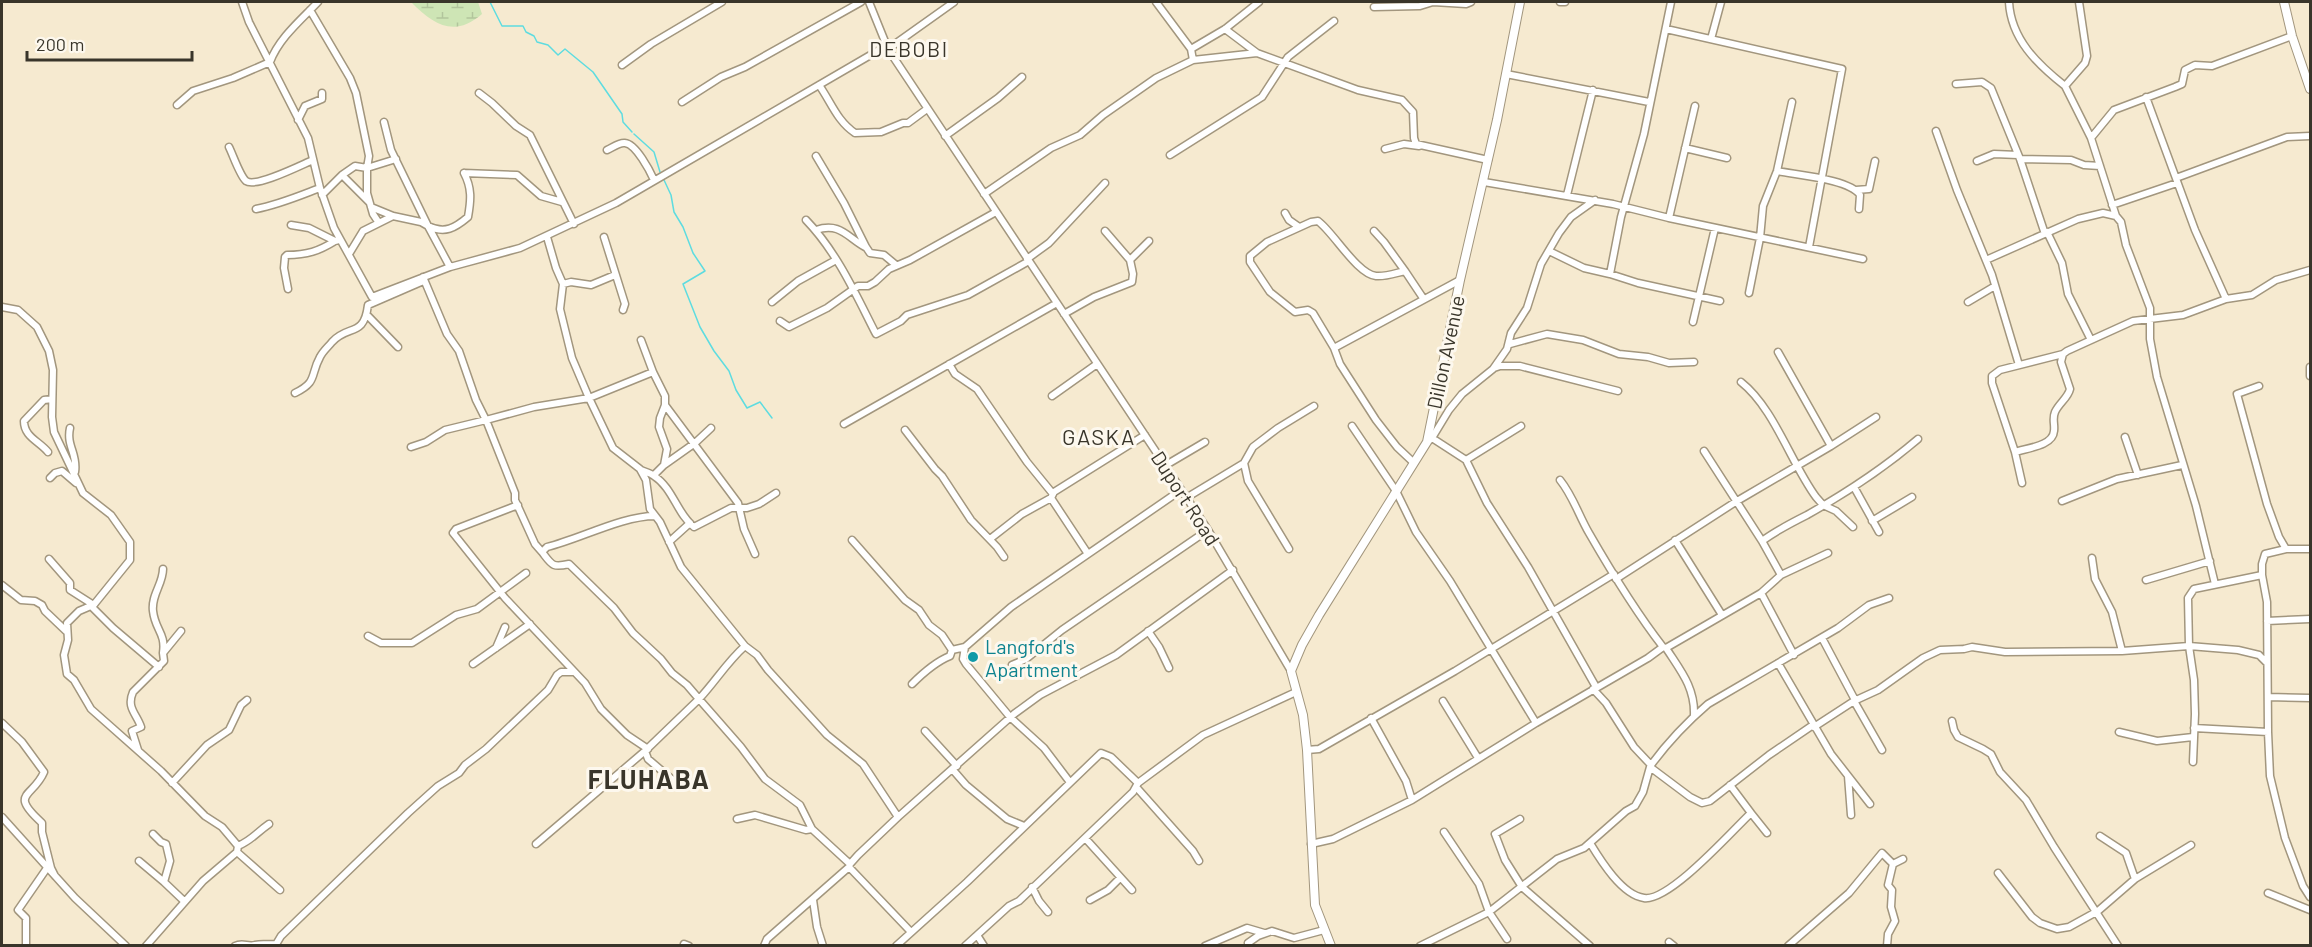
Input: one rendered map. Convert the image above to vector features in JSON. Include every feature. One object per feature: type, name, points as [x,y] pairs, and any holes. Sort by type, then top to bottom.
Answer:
[{"type":"street","points":[[242,2],[249,22],[308,138],[321,192],[337,240],[349,254],[372,297],[424,279]]},
{"type":"street","points":[[177,105],[193,91],[270,62],[281,41],[318,2]]},
{"type":"street","points":[[622,66],[651,44],[722,2]]},
{"type":"street","points":[[682,102],[721,77],[745,67],[861,2]]},
{"type":"street","name":"Duport Road","points":[[869,2],[887,47],[1208,530],[1290,671],[1303,715],[1307,750],[1315,905],[1331,945]]},
{"type":"street","points":[[295,393],[311,383],[321,354],[336,338],[361,324],[368,316],[368,304],[450,267],[520,248],[616,203],[887,47],[946,4],[954,2]]},
{"type":"street","points":[[1156,2],[1191,50],[1193,60]]},
{"type":"street","points":[[1191,50],[1225,30],[1259,2]]},
{"type":"street","points":[[1374,7],[1420,6],[1433,2],[1466,4],[1471,2]]},
{"type":"street","name":"Dillon Avenue","points":[[1290,671],[1319,615],[1429,440],[1460,280],[1484,182],[1520,2]]},
{"type":"street","points":[[1560,2],[1565,2]]},
{"type":"street","points":[[1610,274],[1623,206],[1632,183],[1671,2]]},
{"type":"street","points":[[1711,39],[1721,2]]},
{"type":"street","points":[[2009,2],[2014,26],[2028,53],[2066,86],[2091,138],[2116,216],[2124,228],[2126,245],[2150,308],[2150,339],[2157,377],[2196,506],[2215,584]]},
{"type":"street","points":[[2066,86],[2085,63],[2087,56],[2079,2]]},
{"type":"street","points":[[2284,2],[2292,36],[2310,89]]},
{"type":"street","points":[[310,10],[353,84],[369,156],[367,168],[370,205]]},
{"type":"street","points":[[1170,155],[1262,97],[1283,63],[1295,50],[1334,21]]},
{"type":"street","points":[[1666,29],[1842,69],[1809,247]]},
{"type":"street","points":[[1225,30],[1257,53],[1358,90],[1402,100],[1412,109],[1414,142],[1419,146]]},
{"type":"street","points":[[2091,138],[2114,111],[2182,84],[2185,70],[2193,66],[2213,66],[2292,36]]},
{"type":"street","points":[[984,194],[1051,148],[1080,135],[1103,115],[1156,78],[1193,60],[1257,53]]},
{"type":"street","points":[[1506,74],[1649,102]]},
{"type":"street","points":[[945,136],[998,98],[1022,77]]},
{"type":"street","points":[[1956,84],[1982,82],[1991,88],[2046,233],[2062,263],[2068,294],[2091,340]]},
{"type":"street","points":[[819,85],[836,115],[855,133],[882,132],[908,123],[927,109]]},
{"type":"street","points":[[1567,195],[1593,90]]},
{"type":"street","points":[[298,120],[305,106],[322,99],[322,93]]},
{"type":"street","points":[[479,93],[516,126],[530,135],[574,224]]},
{"type":"street","points":[[2146,97],[2195,230],[2226,299]]},
{"type":"street","points":[[1749,293],[1760,238],[1763,206],[1777,171],[1792,102]]},
{"type":"street","points":[[1669,218],[1695,106]]},
{"type":"street","points":[[384,122],[389,145],[414,200],[423,212],[450,267]]},
{"type":"street","points":[[1936,131],[1986,260],[2019,365]]},
{"type":"street","points":[[2112,205],[2287,137],[2310,136]]},
{"type":"street","points":[[607,150],[626,142],[642,159],[654,180]]},
{"type":"street","points":[[1385,149],[1404,144],[1488,160]]},
{"type":"street","points":[[229,147],[244,178],[251,183],[262,182],[313,160]]},
{"type":"street","points":[[1685,148],[1727,158]]},
{"type":"street","points":[[1977,161],[1994,154],[2071,160],[2084,165],[2100,166]]},
{"type":"street","points":[[816,156],[870,254],[889,257],[896,265]]},
{"type":"street","points":[[256,209],[277,205],[289,198],[321,192],[355,166],[367,168],[396,159]]},
{"type":"street","points":[[1777,171],[1847,185],[1857,190],[1869,189],[1875,161]]},
{"type":"street","points":[[370,205],[393,216],[421,222],[441,230],[452,229],[468,217],[471,193],[470,182],[464,172],[517,175],[541,196],[562,202]]},
{"type":"street","points":[[342,175],[370,205],[379,223]]},
{"type":"street","points":[[1484,182],[1595,200],[1863,259]]},
{"type":"street","points":[[806,220],[816,230],[854,288],[876,334],[901,321],[907,315],[968,295],[1028,260],[1049,243],[1105,183]]},
{"type":"street","points":[[1857,190],[1860,195],[1860,209]]},
{"type":"street","points":[[1493,369],[1510,344],[1511,333],[1527,308],[1541,264],[1568,221],[1595,200]]},
{"type":"street","points":[[780,321],[789,327],[827,308],[854,288],[875,282],[881,274],[896,265],[910,260],[996,212]]},
{"type":"street","points":[[1285,213],[1289,220],[1299,227]]},
{"type":"street","points":[[1986,260],[2078,219],[2097,214],[2110,213],[2116,216]]},
{"type":"street","points":[[349,254],[360,234],[393,216]]},
{"type":"street","points":[[1405,272],[1373,276],[1344,251],[1327,227],[1318,221],[1299,227],[1260,247],[1250,256],[1250,262],[1270,292],[1281,302],[1295,312],[1308,310],[1313,313],[1334,348],[1340,364],[1376,420],[1397,447],[1414,463]]},
{"type":"street","points":[[847,233],[853,223]]},
{"type":"street","points":[[291,225],[309,228],[337,240]]},
{"type":"street","points":[[816,230],[828,228],[847,233],[866,248]]},
{"type":"street","points":[[1693,322],[1715,228]]},
{"type":"street","points":[[1064,314],[1094,297],[1132,282],[1130,260],[1105,231]]},
{"type":"street","points":[[1374,231],[1423,298]]},
{"type":"street","points":[[547,237],[563,284],[560,309],[575,365],[613,448],[640,469],[654,475],[694,527],[730,508],[759,504],[776,493]]},
{"type":"street","points":[[604,237],[625,304],[623,310]]},
{"type":"street","points":[[288,289],[284,268],[287,255],[318,252],[337,240]]},
{"type":"street","points":[[1130,260],[1149,241]]},
{"type":"street","points":[[1549,251],[1584,268],[1638,283],[1720,301]]},
{"type":"street","points":[[772,302],[798,281],[836,260]]},
{"type":"street","points":[[2022,483],[2015,452],[1992,379],[1993,374],[2000,370],[2063,354],[2133,321],[2182,315],[2226,299],[2252,295],[2276,280],[2310,270]]},
{"type":"street","points":[[563,284],[571,282],[591,285],[615,275]]},
{"type":"street","points":[[424,279],[447,334],[459,351],[476,400],[535,544],[552,566],[559,567],[569,564],[614,608],[633,633],[699,699],[741,747],[765,779],[800,805],[812,829],[850,865],[911,933]]},
{"type":"street","points":[[1334,348],[1460,280]]},
{"type":"street","points":[[1968,302],[1995,286]]},
{"type":"street","points":[[844,424],[1057,303]]},
{"type":"street","points":[[2,307],[18,310],[37,327],[49,351],[53,370],[54,432],[75,472]]},
{"type":"street","points":[[368,316],[398,347]]},
{"type":"street","points":[[1510,344],[1547,334],[1583,340],[1619,354],[1648,357],[1669,363],[1694,362]]},
{"type":"street","points":[[641,340],[652,372],[665,396],[665,405],[660,418],[660,427],[667,449],[664,465]]},
{"type":"street","points":[[1778,352],[1831,446]]},
{"type":"street","points":[[2015,452],[2045,443],[2054,432],[2053,418],[2056,410],[2068,396],[2070,389],[2061,362],[2063,354]]},
{"type":"street","points":[[948,364],[955,374],[977,389],[1052,496],[1088,554]]},
{"type":"street","points":[[1052,396],[1098,364]]},
{"type":"street","points":[[1618,391],[1520,366],[1500,366],[1462,394],[1429,440],[1466,460],[1487,503],[1528,567],[1595,688],[1596,694],[1606,703],[1634,747],[1651,766],[1690,797],[1702,803],[1710,801],[1769,755],[1854,700],[1878,690],[1923,658],[1940,650],[1964,650],[1972,647],[2005,652],[2122,651],[2189,646],[2238,650],[2259,655],[2267,653]]},
{"type":"street","points":[[2310,367],[2310,376]]},
{"type":"street","points":[[411,447],[426,442],[445,430],[534,407],[589,398],[652,372]]},
{"type":"street","points":[[1741,382],[1751,390],[1809,488],[1822,505],[1836,511],[1853,527]]},
{"type":"street","points":[[2259,386],[2237,394],[2267,504],[2286,549]]},
{"type":"street","points":[[48,452],[28,435],[24,428],[24,421],[45,400],[52,399]]},
{"type":"street","points":[[665,405],[695,443],[740,508],[744,529],[754,554]]},
{"type":"street","points":[[1186,498],[1244,463],[1253,447],[1278,428],[1314,406]]},
{"type":"street","points":[[1307,750],[1319,749],[1615,577],[1876,417]]},
{"type":"street","points":[[1352,426],[1396,491],[1416,532],[1450,581],[1536,723]]},
{"type":"street","points":[[1466,460],[1521,426]]},
{"type":"street","points":[[70,428],[68,438],[75,454],[78,486]]},
{"type":"street","points":[[654,475],[711,428]]},
{"type":"street","points":[[905,430],[942,476],[971,520],[1004,557]]},
{"type":"street","points":[[990,539],[1022,514],[1145,435]]},
{"type":"street","points":[[2125,437],[2138,475]]},
{"type":"street","points":[[1762,541],[1781,527],[1854,486],[1918,439]]},
{"type":"street","points":[[1166,465],[1205,442]]},
{"type":"street","points":[[1704,451],[1781,575]]},
{"type":"street","points":[[1244,463],[1248,481],[1289,549]]},
{"type":"street","points":[[2061,501],[2105,483],[2182,465]]},
{"type":"street","points":[[640,469],[646,480],[650,509],[681,567],[745,646],[757,655],[827,735],[863,764],[898,817]]},
{"type":"street","points":[[50,477],[62,471],[67,474],[83,493],[111,515],[129,542],[130,560],[93,605],[73,616],[67,623],[68,640],[64,655],[67,674],[74,680],[91,710],[138,750],[205,816],[222,827],[237,849],[280,890]]},
{"type":"street","points":[[1560,480],[1640,618],[1686,679],[1695,699],[1694,715]]},
{"type":"street","points":[[1854,486],[1879,532]]},
{"type":"street","points":[[952,650],[965,647],[1011,607],[1181,490]]},
{"type":"street","points":[[1872,521],[1912,497]]},
{"type":"street","points":[[518,505],[453,531],[501,592],[585,683],[601,709],[646,750],[648,759],[675,782]]},
{"type":"street","points":[[542,552],[547,547],[625,522],[655,516]]},
{"type":"street","points":[[669,542],[690,523]]},
{"type":"street","points":[[1012,665],[1026,659],[1062,630],[1208,530]]},
{"type":"street","points":[[852,540],[905,600],[919,610],[929,625],[942,635],[952,650]]},
{"type":"street","points":[[1676,540],[1722,615]]},
{"type":"street","points":[[2310,549],[2286,549],[2265,554],[2262,564],[2267,603],[2268,732],[2271,776],[2285,838],[2303,886],[2310,897]]},
{"type":"street","points":[[1311,844],[1333,839],[1412,800],[1595,688],[1761,593],[1781,575],[1828,553]]},
{"type":"street","points":[[2092,558],[2095,579],[2112,612],[2122,651]]},
{"type":"street","points":[[49,559],[70,583],[70,590],[93,605],[92,607],[113,628],[159,667]]},
{"type":"street","points":[[2146,580],[2210,561]]},
{"type":"street","points":[[138,750],[132,731],[141,727],[131,708],[131,697],[133,692],[164,661],[165,641],[154,622],[153,611],[154,595],[162,579],[163,569]]},
{"type":"street","points":[[764,945],[767,939],[813,900],[898,817],[1011,717],[1040,695],[1098,666],[1233,570]]},
{"type":"street","points":[[368,636],[381,643],[412,642],[456,615],[472,611],[525,573]]},
{"type":"street","points":[[2193,762],[2194,680],[2189,646],[2188,598],[2194,589],[2262,575]]},
{"type":"street","points":[[2,585],[21,600],[42,604],[45,611],[66,631]]},
{"type":"street","points":[[1761,593],[1794,655]]},
{"type":"street","points":[[1420,945],[1489,912],[1557,859],[1584,848],[1626,811],[1635,806],[1643,792],[1651,766],[1668,742],[1694,715],[1722,696],[1822,638],[1869,605],[1889,598]]},
{"type":"street","points":[[2267,621],[2310,619]]},
{"type":"street","points":[[473,664],[530,624]]},
{"type":"street","points":[[496,648],[505,627]]},
{"type":"street","points":[[163,653],[181,631]]},
{"type":"street","points":[[1148,631],[1160,647],[1169,668]]},
{"type":"street","points":[[1822,638],[1882,750]]},
{"type":"street","points":[[536,844],[646,750],[699,699],[723,668],[745,646]]},
{"type":"street","points":[[965,647],[963,658],[966,664],[1011,717],[1044,748],[1069,781]]},
{"type":"street","points":[[912,684],[942,659],[950,656],[952,650]]},
{"type":"street","points":[[2259,655],[2268,663]]},
{"type":"street","points":[[1778,663],[1814,726],[1870,804]]},
{"type":"street","points":[[235,945],[260,943],[275,945],[281,936],[373,845],[438,786],[459,773],[548,690],[557,675],[561,672],[574,672]]},
{"type":"street","points":[[965,945],[1009,906],[1019,901],[1137,786],[1203,735],[1296,692]]},
{"type":"street","points":[[2268,697],[2310,698]]},
{"type":"street","points":[[172,783],[207,745],[229,730],[241,705],[247,700]]},
{"type":"street","points":[[1443,701],[1478,758]]},
{"type":"street","points":[[1371,718],[1406,781],[1412,800]]},
{"type":"street","points":[[1952,721],[1958,737],[1990,754],[2000,772],[2026,800],[2118,945]]},
{"type":"street","points":[[2,723],[22,742],[44,772],[26,793],[25,801],[32,814],[42,823],[42,832],[55,876]]},
{"type":"street","points":[[2194,728],[2268,732]]},
{"type":"street","points":[[925,730],[966,785],[1007,819],[1024,826]]},
{"type":"street","points":[[2119,732],[2157,741],[2193,737]]},
{"type":"street","points":[[896,945],[967,882],[1069,781],[1101,753],[1111,757],[1193,851],[1199,861]]},
{"type":"street","points":[[1848,775],[1851,815]]},
{"type":"street","points":[[1730,785],[1767,833]]},
{"type":"street","points":[[1590,843],[1624,888],[1637,896],[1654,898],[1677,885],[1750,813]]},
{"type":"street","points":[[737,819],[755,815],[806,830],[812,829]]},
{"type":"street","points":[[2,817],[75,898],[126,945]]},
{"type":"street","points":[[1521,819],[1496,834],[1505,860],[1522,887],[1588,945]]},
{"type":"street","points":[[146,945],[203,881],[237,849],[252,840],[258,831],[269,824]]},
{"type":"street","points":[[1444,832],[1479,884],[1489,912],[1507,939]]},
{"type":"street","points":[[153,834],[166,844],[170,861],[164,882]]},
{"type":"street","points":[[2100,836],[2126,853],[2135,879]]},
{"type":"street","points":[[1085,838],[1132,890]]},
{"type":"street","points":[[1998,873],[2032,917],[2040,923],[2057,929],[2069,927],[2098,911],[2135,879],[2191,845]]},
{"type":"street","points":[[1788,945],[1849,893],[1882,853],[1893,864]]},
{"type":"street","points":[[1893,864],[1903,859]]},
{"type":"street","points":[[139,861],[184,901]]},
{"type":"street","points":[[1887,945],[1888,934],[1895,921],[1891,907],[1892,890],[1888,885],[1893,864]]},
{"type":"street","points":[[26,945],[26,918],[18,910],[47,868]]},
{"type":"street","points":[[1090,900],[1108,890],[1120,878]]},
{"type":"street","points":[[1032,887],[1039,902],[1048,912]]},
{"type":"street","points":[[2268,893],[2310,910]]},
{"type":"street","points":[[813,900],[817,927],[824,945]]},
{"type":"street","points":[[1205,945],[1247,928],[1265,933]]},
{"type":"street","points":[[1248,943],[1272,931],[1294,938],[1324,930]]},
{"type":"street","points":[[977,934],[984,945]]},
{"type":"green space","points":[[411,2],[478,2],[482,14],[462,25],[445,26],[428,17]]},
{"type":"waterway","points":[[490,2],[502,26],[523,26],[537,42],[548,45],[558,55],[565,49],[593,72],[622,114],[623,122],[632,132]]},
{"type":"waterway","points":[[634,134],[654,152],[660,172]]},
{"type":"waterway","points":[[664,180],[671,195],[674,212],[683,227],[693,253],[705,271],[683,284],[700,327],[729,371],[736,390],[747,408],[760,402],[772,418]]},
{"type":"place","name":"Langford's Apartment","points":[[973,657]]},
{"type":"district","name":"DEBOBI","points":[[909,48]]},
{"type":"district","name":"GASKA","points":[[1099,436]]},
{"type":"district","name":"FLUHABA","points":[[649,778]]}]
